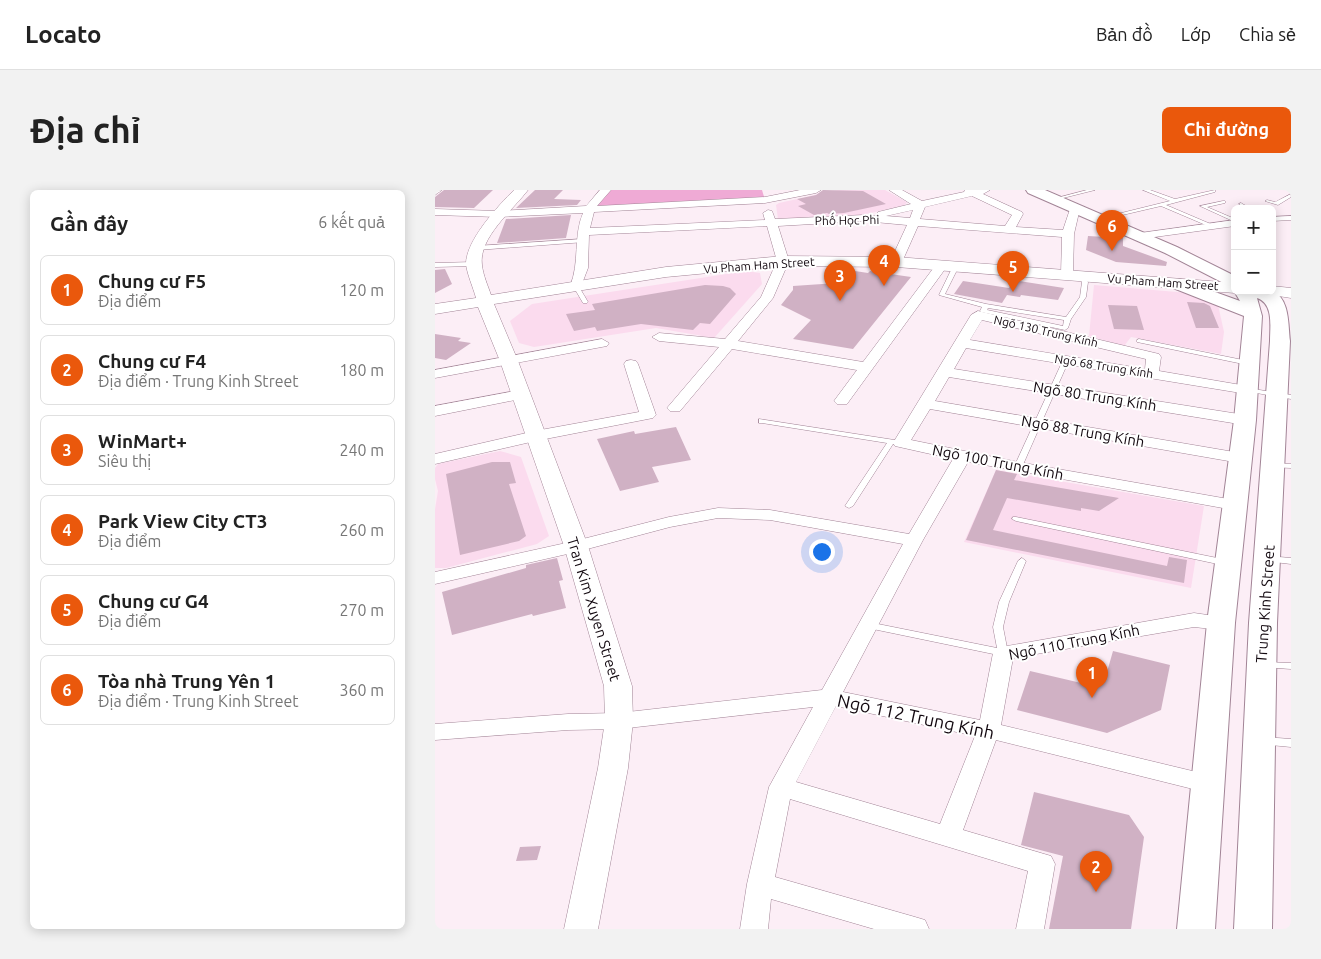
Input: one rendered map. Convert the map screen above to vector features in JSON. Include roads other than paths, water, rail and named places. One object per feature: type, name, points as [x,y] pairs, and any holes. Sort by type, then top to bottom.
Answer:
[{"type":"main road","points":[[1033,190],[1103,219],[1231,280]]},
{"type":"main road","points":[[1179,284],[1231,291]]},
{"type":"main road","points":[[1196,929],[1221,623],[1245,420],[1248,363],[1256,295]]},
{"type":"main road","name":"Trung Kinh Street","points":[[1253,929],[1261,664],[1280,560],[1283,465],[1283,341],[1257,295]]},
{"type":"street","points":[[473,264],[477,248],[498,214],[521,190]]},
{"type":"street","points":[[576,286],[580,279],[584,236],[589,210],[606,190]]},
{"type":"street","points":[[435,212],[498,214],[589,210],[816,190]]},
{"type":"street","points":[[894,190],[921,205]]},
{"type":"street","points":[[864,218],[971,191],[985,190]]},
{"type":"street","points":[[971,191],[1018,214],[1009,229]]},
{"type":"street","points":[[675,408],[767,298],[783,261],[764,195]]},
{"type":"street","points":[[895,262],[921,205]]},
{"type":"street","points":[[1073,275],[1068,234],[1075,208]]},
{"type":"street","name":"Phố Học Phi","points":[[584,236],[864,218],[1068,234]]},
{"type":"street","points":[[1140,236],[1231,222]]},
{"type":"street","name":"Vu Pham Ham Street","points":[[435,310],[576,286],[699,268],[783,261],[895,262],[1179,284],[1231,291]]},
{"type":"street","name":"Tran Kim Xuyen Street","points":[[473,264],[484,301],[509,361],[576,546],[618,686],[619,721],[613,768],[581,929]]},
{"type":"street","points":[[842,401],[865,367],[949,266]]},
{"type":"street","points":[[1179,284],[1213,276],[1217,272]]},
{"type":"street","name":"Ngõ 130 Trung Kính","points":[[896,442],[927,404],[961,343],[983,311],[1154,357],[1151,374]]},
{"type":"street","points":[[659,337],[729,344],[865,367]]},
{"type":"street","points":[[435,374],[602,343]]},
{"type":"street","name":"Ngõ 68 Trung Kính","points":[[961,343],[1247,390]]},
{"type":"street","points":[[435,459],[535,436],[648,415],[631,364]]},
{"type":"street","name":"Ngõ 80 Trung Kính","points":[[946,372],[1245,420]]},
{"type":"street","points":[[435,411],[520,395]]},
{"type":"street","name":"Ngõ 88 Trung Kính","points":[[927,404],[1240,458]]},
{"type":"street","name":"Ngõ 100 Trung Kính","points":[[896,442],[1018,467],[1234,505]]},
{"type":"street","points":[[754,929],[760,884],[781,787],[867,625],[963,456]]},
{"type":"street","points":[[435,578],[576,546],[669,522],[718,513],[770,515],[914,540]]},
{"type":"street","name":"Ngõ 110 Trung Kính","points":[[948,836],[989,730],[1003,653],[1194,620],[1221,623]]},
{"type":"street","name":"Ngõ 112 Trung Kính","points":[[435,732],[568,722],[619,721],[829,698],[989,730],[1209,784]]},
{"type":"street","points":[[781,787],[1042,864],[1030,929]]},
{"type":"street","points":[[760,884],[915,929]]},
{"type":"lane","points":[[1055,200],[1093,190]]},
{"type":"lane","points":[[1145,190],[1175,201]]},
{"type":"lane","points":[[1103,219],[1213,191]]},
{"type":"lane","points":[[1267,201],[1276,204],[1291,195]]},
{"type":"lane","points":[[1223,202],[1201,206],[1231,220]]},
{"type":"lane","points":[[1163,204],[1210,225]]},
{"type":"lane","points":[[1276,219],[1291,218]]},
{"type":"lane","points":[[477,248],[584,236]]},
{"type":"lane","points":[[435,265],[473,264]]},
{"type":"lane","points":[[949,266],[942,295],[983,311],[1065,328],[1068,318],[1083,297],[1085,282],[1073,275]]},
{"type":"lane","points":[[576,286],[585,302]]},
{"type":"lane","points":[[983,311],[1028,311],[1068,318]]},
{"type":"lane","points":[[1024,318],[1028,311]]},
{"type":"lane","points":[[1139,341],[1248,363]]},
{"type":"lane","points":[[1018,467],[1066,360]]},
{"type":"lane","points":[[1247,390],[1282,408]]},
{"type":"lane","name":"Ngõ 100 Trung Kính","points":[[762,421],[896,442]]},
{"type":"lane","points":[[849,506],[896,442]]},
{"type":"lane","points":[[1016,520],[1227,563]]},
{"type":"lane","points":[[867,625],[1003,653],[998,627],[1005,602],[1022,561]]},
{"type":"lane","points":[[1261,664],[1291,666]]},
{"type":"lane","points":[[1259,740],[1291,743]]},
{"type":"place","name":"Tòa nhà Trung Yên 1","points":[[1112,251]]},
{"type":"place","name":"Park View City CT3","points":[[884,286]]},
{"type":"place","name":"Chung cư G4","points":[[1013,292]]},
{"type":"place","name":"WinMart+","points":[[840,301]]},
{"type":"place","name":"Chung cư F5","points":[[1092,698]]},
{"type":"place","name":"Chung cư F4","points":[[1096,892]]}]
